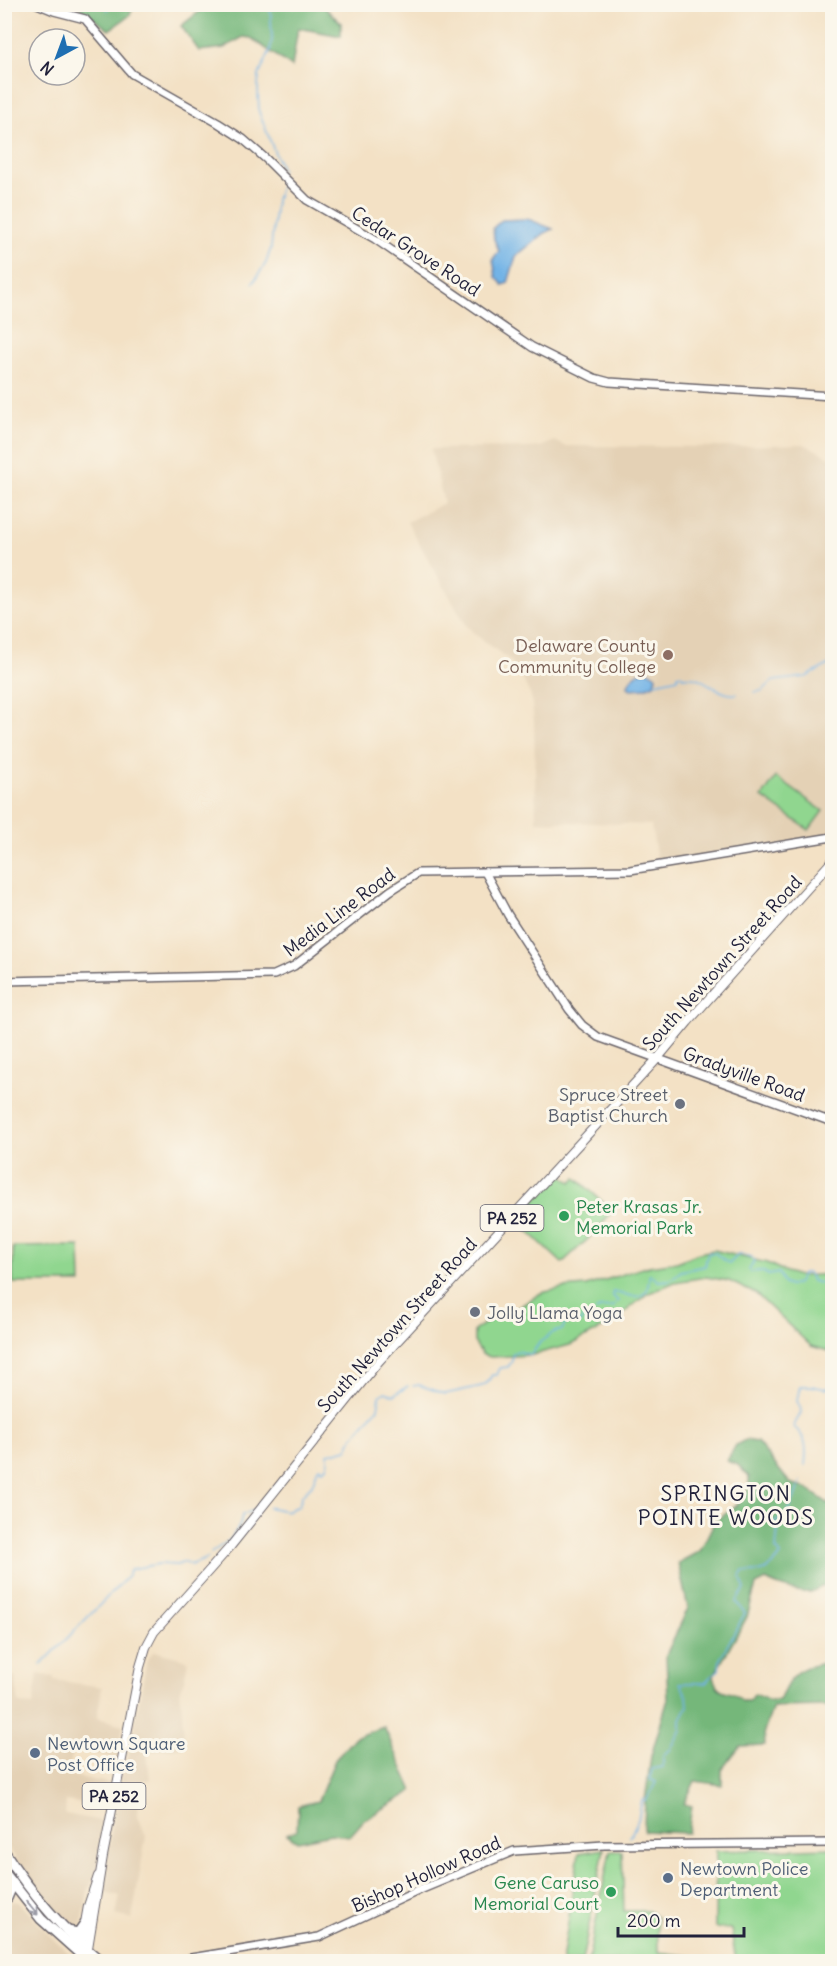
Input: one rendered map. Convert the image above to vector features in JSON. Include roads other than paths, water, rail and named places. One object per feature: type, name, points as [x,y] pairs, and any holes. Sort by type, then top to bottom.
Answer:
[{"type":"highway","points":[[4,1851],[31,1891],[67,1931],[84,1956]]},
{"type":"highway","points":[[4,1872],[41,1919],[84,1956],[102,1962]]},
{"type":"highway","points":[[7,1898],[11,1882]]},
{"type":"highway","points":[[67,1931],[78,1933],[85,1923]]},
{"type":"main road","name":"South Newtown Street Road","points":[[101,1869],[141,1660],[154,1632],[230,1547],[379,1361],[658,1058],[832,861]]},
{"type":"main road","name":"PA 252","points":[[84,1956],[85,1923],[91,1894],[101,1869]]},
{"type":"main road","name":"PA 252","points":[[84,1956],[101,1869]]},
{"type":"street","name":"Cedar Grove Road","points":[[37,4],[85,19],[132,74],[230,130],[266,159],[308,201],[375,238],[544,354],[594,378],[609,382],[832,396]]},
{"type":"street","name":"Media Line Road","points":[[4,981],[274,975],[294,966],[390,891],[418,873],[630,870],[832,837]]},
{"type":"street","name":"Gradyville Road","points":[[485,872],[508,915],[569,1009],[582,1025],[598,1037],[832,1122]]},
{"type":"street","name":"Bishop Hollow Road","points":[[180,1962],[202,1956],[319,1937],[420,1890],[514,1851],[604,1845],[832,1843]]},
{"type":"water","points":[[528,219],[553,229],[516,256],[508,283],[503,285],[496,277],[493,259],[499,251],[494,239],[493,228],[502,220]]},
{"type":"water","points":[[647,670],[656,676],[654,684],[645,688],[631,689],[628,687],[635,676]]},
{"type":"waterway","points":[[107,4],[107,10]]},
{"type":"waterway","points":[[270,4],[272,39],[270,51],[259,75],[259,112],[282,171]]},
{"type":"waterway","points":[[253,283],[266,263],[271,248],[276,200],[283,179]]},
{"type":"waterway","points":[[754,692],[762,691],[773,681],[806,677],[832,663]]},
{"type":"waterway","points":[[655,683],[678,678],[681,674],[683,677],[697,678],[723,692],[737,694]]},
{"type":"waterway","points":[[596,1311],[600,1308],[613,1307],[618,1301],[613,1296],[613,1292],[636,1296],[644,1294],[648,1288],[650,1274],[658,1281],[670,1280],[681,1271],[705,1266],[708,1253],[715,1253],[729,1264],[739,1254],[751,1257],[754,1261],[750,1272],[761,1271],[769,1275],[779,1273],[784,1284],[790,1286],[797,1284],[803,1273],[810,1275],[812,1281],[832,1286]]},
{"type":"waterway","points":[[413,1386],[419,1385],[445,1394],[482,1386],[492,1375],[497,1375],[500,1368],[508,1367],[513,1353],[518,1351],[531,1355],[540,1342],[554,1332],[562,1330],[566,1322],[579,1324],[584,1316],[595,1319]]},
{"type":"waterway","points":[[805,1465],[805,1444],[794,1427],[801,1413],[797,1401],[800,1386],[826,1389],[832,1385]]},
{"type":"waterway","points":[[268,1507],[286,1511],[299,1506],[302,1495],[312,1485],[318,1468],[321,1467],[322,1470],[328,1466],[328,1454],[347,1449],[353,1437],[378,1408],[380,1396],[385,1392],[394,1395],[408,1386]]},
{"type":"waterway","points":[[630,1837],[638,1820],[642,1800],[646,1801],[656,1782],[650,1779],[652,1769],[663,1767],[663,1755],[670,1750],[681,1730],[681,1719],[688,1706],[687,1696],[680,1683],[706,1683],[719,1670],[720,1659],[745,1613],[736,1602],[745,1589],[740,1577],[743,1571],[765,1570],[781,1555],[776,1549],[778,1528],[774,1522],[784,1518],[788,1513],[801,1481]]},
{"type":"waterway","points":[[211,1553],[231,1539],[240,1525],[242,1515],[254,1510]]},
{"type":"waterway","points":[[41,1665],[127,1577],[131,1569],[159,1564],[177,1565],[185,1562],[191,1565],[208,1558]]},
{"type":"place","name":"Delaware County Community College","points":[[668,655]]},
{"type":"place","name":"Spruce Street Baptist Church","points":[[680,1104]]},
{"type":"place","name":"Peter Krasas Jr. Memorial Park","points":[[564,1216]]},
{"type":"place","name":"Jolly Llama Yoga","points":[[475,1312]]},
{"type":"place","name":"Newtown Square Post Office","points":[[35,1753]]},
{"type":"place","name":"Newtown Police Department","points":[[668,1878]]},
{"type":"place","name":"Gene Caruso Memorial Court","points":[[611,1892]]},
{"type":"district","name":"SPRINGTON POINTE WOODS","points":[[726,1505]]}]
